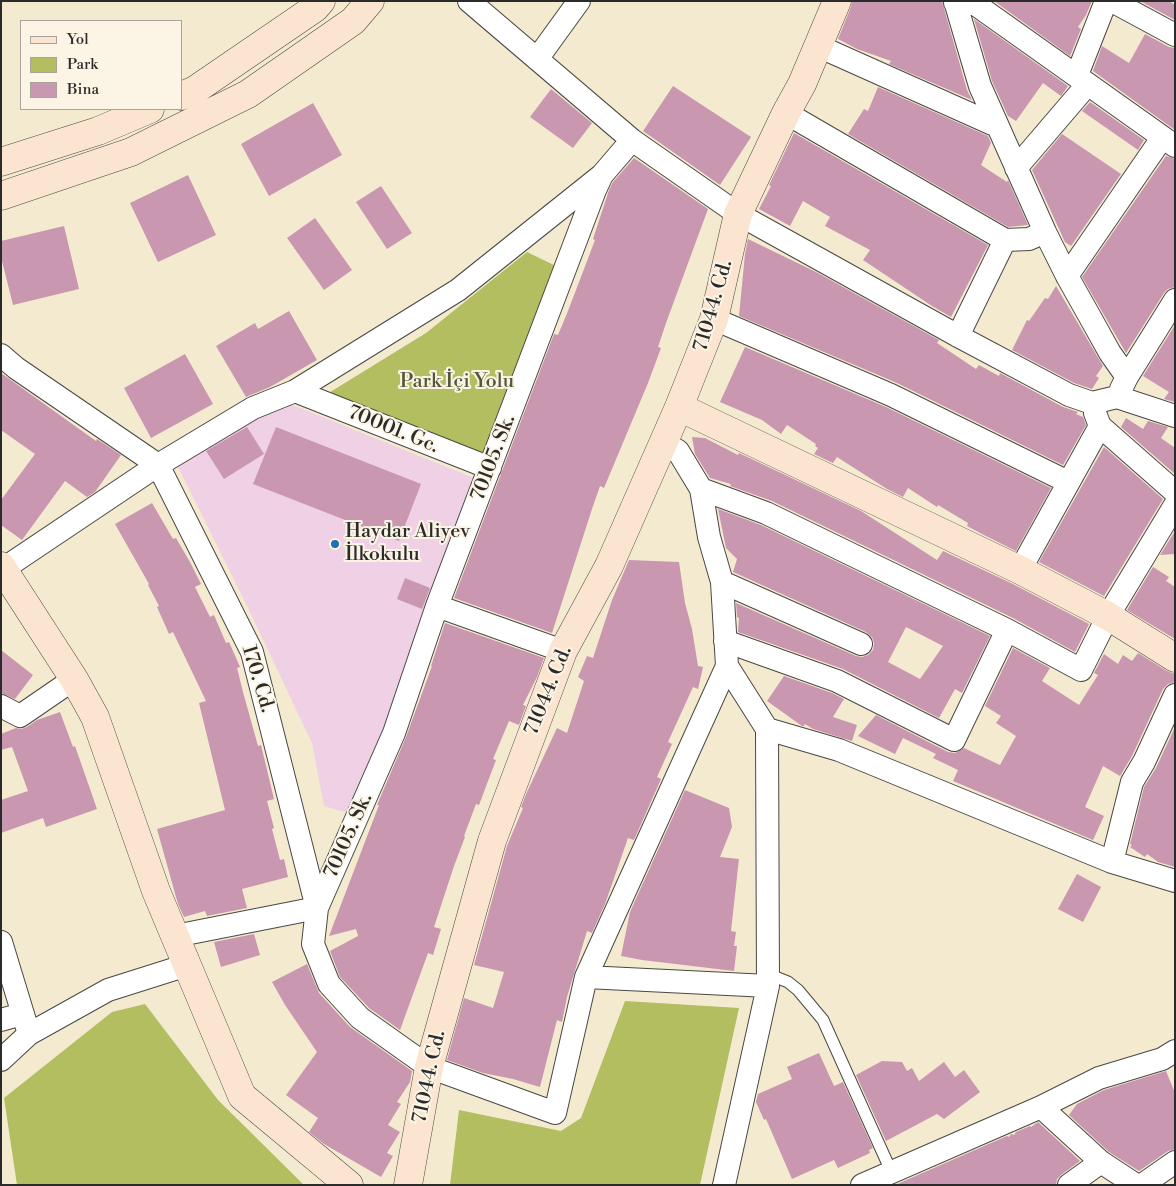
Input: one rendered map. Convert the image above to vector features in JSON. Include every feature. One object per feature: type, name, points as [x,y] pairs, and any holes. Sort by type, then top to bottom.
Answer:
[{"type":"street","points":[[1,196],[131,152],[248,94],[353,20],[370,1]]},
{"type":"street","points":[[469,1],[632,140],[738,214],[1069,395],[1092,403],[1117,397],[1175,416]]},
{"type":"street","points":[[537,59],[579,1]]},
{"type":"street","name":"71044. Cd.","points":[[408,1185],[429,1067],[492,841],[563,651],[609,566],[679,407],[714,319],[738,214],[786,112],[802,84],[837,1]]},
{"type":"street","points":[[1016,168],[1082,80],[1106,1]]},
{"type":"street","points":[[1112,1],[1175,35]]},
{"type":"street","points":[[1066,276],[1168,142],[975,4],[955,2],[980,86],[1045,232],[1066,276],[1110,353],[1127,377]]},
{"type":"street","points":[[182,96],[195,90],[316,3]]},
{"type":"street","points":[[818,46],[997,126]]},
{"type":"street","points":[[1,162],[98,131],[148,110]]},
{"type":"street","points":[[786,112],[1005,240],[1029,239],[1045,232]]},
{"type":"street","points":[[349,1185],[242,1096],[156,891],[96,718],[74,679],[2,567],[158,465],[253,408],[295,391],[458,290],[602,175],[632,140]]},
{"type":"street","name":"70105. Sk.","points":[[317,908],[394,734],[437,606],[602,175]]},
{"type":"street","points":[[958,336],[1005,240]]},
{"type":"street","points":[[1117,397],[1127,377],[1175,300]]},
{"type":"street","points":[[714,319],[891,395],[1068,482]]},
{"type":"street","points":[[1,355],[16,368],[158,465]]},
{"type":"street","name":"70001. Gc.","points":[[295,391],[490,468]]},
{"type":"street","points":[[1092,403],[1100,426],[1175,492]]},
{"type":"street","points":[[679,407],[1020,570],[1108,616],[1175,658]]},
{"type":"street","points":[[1020,570],[1100,426]]},
{"type":"street","points":[[663,442],[678,451],[701,489],[709,537],[722,582],[727,666],[767,729],[768,980],[724,1185]]},
{"type":"street","name":"170. Cd.","points":[[158,465],[252,652],[317,908]]},
{"type":"street","points":[[701,489],[766,512],[1007,630],[1081,670],[1108,616],[1175,505]]},
{"type":"street","points":[[722,582],[861,644]]},
{"type":"street","points":[[437,606],[563,651]]},
{"type":"street","points":[[725,641],[837,681],[954,740],[1007,630]]},
{"type":"street","points":[[175,936],[317,908],[313,944],[329,984],[360,1018],[429,1067],[555,1113],[586,977],[727,666]]},
{"type":"street","points":[[1,706],[20,716],[74,679]]},
{"type":"street","points":[[1112,862],[1132,782],[1144,762],[1175,695]]},
{"type":"street","points":[[767,729],[839,750],[1112,862],[1175,881]]},
{"type":"street","points":[[1,942],[17,1023],[1,1060]]},
{"type":"street","points":[[17,1023],[108,990],[187,965]]},
{"type":"street","points":[[586,977],[768,980]]},
{"type":"street","points":[[862,1185],[888,1177],[1041,1107],[1099,1078],[1162,1059],[1175,1052]]},
{"type":"street","points":[[1041,1107],[1101,1162],[1136,1185]]},
{"type":"street","points":[[1069,1185],[1101,1162]]},
{"type":"street","points":[[1142,1185],[1175,1162]]},
{"type":"lane","points":[[768,980],[788,982],[806,998],[822,1020],[888,1177]]},
{"type":"shaded area","name":"Haydar Aliyev İlkokulu","points":[[285,402],[479,480],[351,814],[324,806],[312,743],[177,465]]},
{"type":"green space","name":"Park İçi Yolu","points":[[527,252],[560,268],[491,457],[327,394],[426,333]]},
{"type":"green space","points":[[625,1001],[739,1008],[700,1185],[450,1185],[459,1110],[561,1131],[581,1118]]},
{"type":"green space","points":[[145,1004],[218,1100],[304,1185],[17,1185],[4,1098],[112,1012]]},
{"type":"building","points":[[852,1],[942,1],[967,90],[972,100],[889,64],[891,61],[857,49],[838,39]]},
{"type":"building","points":[[994,1],[1092,1],[1078,27],[1081,29],[1070,56]]},
{"type":"building","points":[[1140,1],[1169,1],[1175,5],[1175,20]]},
{"type":"building","points":[[974,19],[1068,86],[1061,96],[1043,83],[1016,121],[1008,116],[992,81]]},
{"type":"building","points":[[1145,34],[1169,47],[1175,48],[1175,130],[1093,71],[1102,46],[1129,63]]},
{"type":"building","points":[[673,86],[751,137],[720,185],[643,131]]},
{"type":"building","points":[[878,87],[988,136],[991,143],[981,165],[1007,182],[1008,180],[1028,225],[1008,227],[848,134],[864,109],[868,111]]},
{"type":"building","points":[[551,89],[592,123],[573,148],[530,117]]},
{"type":"building","points":[[1090,102],[1144,140],[1138,150],[1082,111]]},
{"type":"building","points":[[313,103],[342,155],[269,196],[241,144]]},
{"type":"building","points":[[794,133],[988,245],[951,317],[863,260],[870,250],[825,226],[830,217],[803,201],[790,226],[759,209]]},
{"type":"building","points":[[1062,134],[1121,174],[1071,246],[1065,242],[1032,170]]},
{"type":"building","points":[[1166,156],[1175,159],[1175,287],[1168,289],[1164,293],[1126,353],[1082,277]]},
{"type":"building","points":[[634,158],[708,209],[666,323],[658,347],[661,348],[648,383],[604,488],[600,486],[552,633],[454,598],[554,334],[558,335],[595,240],[593,239],[609,190],[613,182]]},
{"type":"building","points":[[188,175],[216,235],[158,262],[130,203]]},
{"type":"building","points":[[381,186],[412,233],[387,249],[356,202]]},
{"type":"building","points":[[315,218],[352,270],[324,290],[287,238]]},
{"type":"building","points":[[64,226],[79,289],[13,305],[1,257],[1,241]]},
{"type":"building","points":[[748,239],[816,272],[939,340],[937,343],[976,369],[979,365],[999,376],[1000,373],[1063,407],[1078,412],[1076,414],[1083,417],[1086,425],[1063,465],[897,383],[739,316]]},
{"type":"building","points":[[1056,286],[1103,366],[1096,376],[1099,378],[1092,389],[1074,383],[1012,350],[1027,320],[1029,321],[1045,298],[1048,299]]},
{"type":"building","points":[[289,311],[317,360],[270,387],[246,397],[216,346],[255,323],[258,329]]},
{"type":"building","points":[[1175,325],[1175,402],[1164,399],[1169,392],[1143,376]]},
{"type":"building","points":[[745,347],[886,407],[1051,488],[1016,551],[967,526],[968,523],[938,505],[937,507],[908,488],[903,497],[837,457],[833,463],[814,454],[818,448],[815,446],[816,444],[787,425],[781,434],[762,420],[720,402]]},
{"type":"building","points":[[185,354],[213,404],[151,438],[124,388]]},
{"type":"building","points":[[1,373],[96,441],[97,439],[121,455],[95,492],[87,497],[65,481],[22,540],[1,525],[1,500],[35,454],[1,430]]},
{"type":"building","points":[[1126,418],[1143,429],[1148,421],[1168,427],[1161,438],[1175,448],[1175,474],[1121,427]]},
{"type":"building","points":[[247,427],[264,454],[224,479],[206,451]]},
{"type":"building","points":[[276,427],[421,484],[399,541],[253,484]]},
{"type":"building","points":[[692,437],[705,438],[861,511],[937,560],[943,551],[1013,584],[1089,624],[1075,652],[1013,618],[772,501],[730,486],[731,484],[710,478],[695,454]]},
{"type":"building","points":[[1104,447],[1163,499],[1104,596],[1039,562]]},
{"type":"building","points":[[152,503],[173,539],[176,538],[190,562],[201,584],[195,587],[210,617],[214,615],[226,643],[229,642],[240,667],[237,668],[243,692],[258,746],[261,745],[274,799],[267,801],[274,828],[272,829],[280,860],[284,859],[288,877],[242,889],[247,908],[207,916],[205,911],[184,917],[178,904],[157,829],[225,810],[199,703],[206,701],[173,632],[169,634],[149,584],[115,524]]},
{"type":"building","points":[[718,509],[761,525],[990,636],[962,693],[955,689],[939,718],[843,669],[738,632],[739,618],[737,617],[736,603],[856,656],[868,655],[873,650],[874,643],[872,637],[866,632],[733,572],[737,559],[726,548]],"holes":[[[906,627],[943,646],[920,679],[888,662]]]},
{"type":"building","points":[[1175,531],[1175,554],[1160,555]]},
{"type":"building","points":[[629,560],[679,562],[698,666],[703,667],[698,689],[693,687],[668,742],[672,744],[657,777],[661,779],[634,840],[628,838],[605,904],[592,933],[587,931],[567,997],[562,1022],[557,1020],[540,1087],[483,1073],[447,1060],[464,998],[493,1008],[504,972],[474,965],[507,846],[523,808],[521,807],[527,792],[557,728],[567,733],[584,681],[578,677],[587,656],[593,658],[612,600]]},
{"type":"building","points":[[1153,567],[1169,577],[1166,581],[1175,587],[1175,639],[1127,610]]},
{"type":"building","points":[[405,578],[430,588],[422,609],[397,599]]},
{"type":"building","points":[[445,623],[544,658],[523,705],[526,706],[519,725],[509,721],[493,759],[496,760],[479,805],[476,804],[464,836],[434,927],[441,929],[433,955],[428,953],[400,1030],[369,1008],[340,977],[330,951],[358,936],[356,929],[329,936],[379,805],[377,805],[406,737],[432,666]]},
{"type":"building","points":[[1013,648],[1050,668],[1042,681],[1079,705],[1098,675],[1094,673],[1104,654],[1118,664],[1123,655],[1132,661],[1138,653],[1175,674],[1175,682],[1168,684],[1163,689],[1132,756],[1120,776],[1103,766],[1085,807],[1104,816],[1093,840],[953,781],[958,770],[933,758],[936,754],[903,738],[895,754],[858,736],[876,715],[948,752],[955,753],[964,748],[1000,765],[1016,736],[996,723],[1001,716],[985,706]]},
{"type":"building","points":[[1,650],[33,675],[15,699],[1,693]]},
{"type":"building","points":[[784,676],[844,699],[833,717],[857,725],[852,741],[813,729],[805,724],[802,726],[767,701]]},
{"type":"building","points":[[60,712],[73,747],[75,746],[97,809],[46,827],[43,818],[1,833],[1,800],[28,791],[12,747],[1,750],[1,734],[16,728],[27,727],[37,720]]},
{"type":"building","points":[[1175,727],[1175,867],[1158,862],[1147,854],[1145,857],[1130,847],[1132,845],[1130,844],[1144,787],[1156,768]]},
{"type":"building","points":[[685,790],[729,808],[732,827],[720,857],[739,859],[731,931],[736,932],[734,946],[737,946],[734,971],[621,956],[630,912]]},
{"type":"building","points":[[1077,874],[1101,887],[1083,922],[1058,909]]},
{"type":"building","points":[[254,934],[260,955],[221,967],[214,942]]},
{"type":"building","points":[[307,964],[319,993],[350,1027],[412,1071],[410,1082],[397,1102],[401,1104],[388,1125],[400,1132],[387,1153],[393,1156],[381,1177],[324,1144],[309,1132],[318,1118],[286,1095],[317,1052],[285,1005],[272,982]]},
{"type":"building","points":[[819,1053],[834,1086],[843,1082],[873,1148],[869,1150],[870,1153],[838,1168],[834,1160],[792,1179],[766,1119],[764,1120],[756,1102],[758,1094],[792,1079],[787,1067]]},
{"type":"building","points":[[882,1061],[902,1062],[907,1071],[912,1068],[919,1081],[944,1062],[955,1077],[964,1070],[980,1092],[944,1119],[937,1114],[886,1141],[856,1075]]},
{"type":"building","points":[[1166,1071],[1175,1093],[1175,1149],[1168,1151],[1139,1171],[1109,1152],[1069,1115],[1077,1104],[1104,1090]]},
{"type":"building","points":[[1038,1122],[1080,1161],[1057,1179],[1056,1185],[895,1185],[1007,1136],[1009,1137],[1011,1134],[1014,1135],[1016,1132],[1031,1127]]},
{"type":"place","name":"Haydar Aliyev İlkokulu","points":[[335,544]]}]
